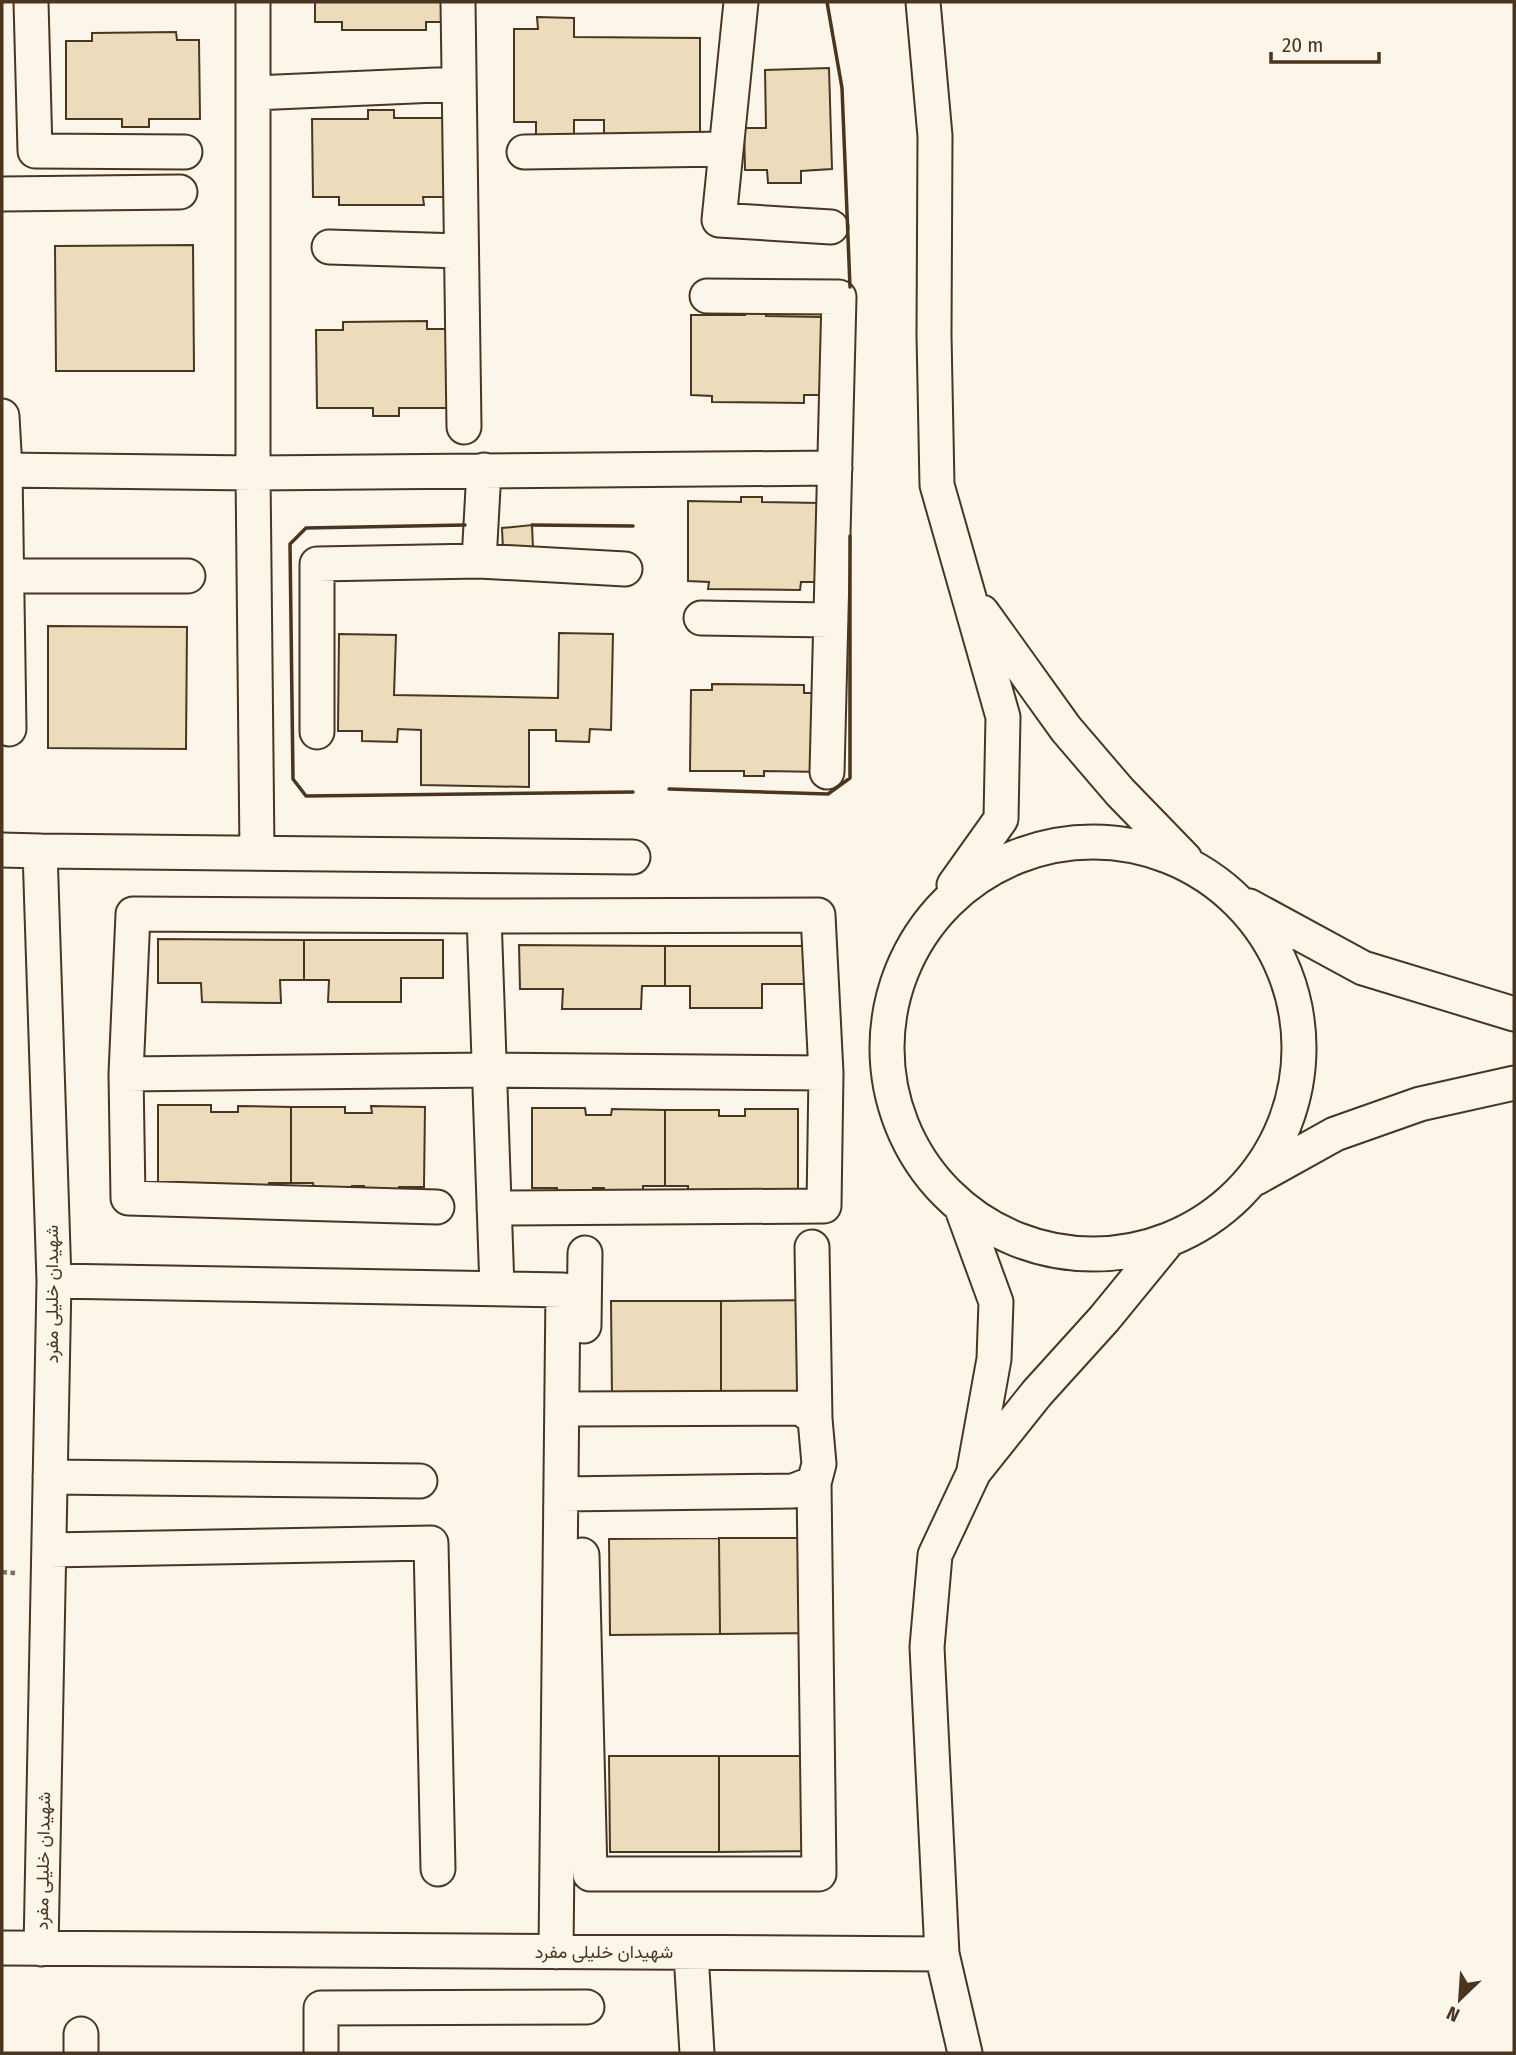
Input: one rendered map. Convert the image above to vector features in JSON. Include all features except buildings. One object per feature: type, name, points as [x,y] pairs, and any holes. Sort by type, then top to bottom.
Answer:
[{"type":"street","points":[[31,2],[35,152],[186,152]]},
{"type":"street","points":[[253,2],[253,473],[257,852]]},
{"type":"street","points":[[458,2],[464,426]]},
{"type":"street","points":[[741,2],[719,219],[831,227]]},
{"type":"street","points":[[923,2],[935,136],[934,335],[937,485],[1003,717],[1001,819],[930,919],[898,975],[885,1038],[892,1102],[918,1161],[962,1209],[1008,1237],[1060,1253],[1115,1254],[1167,1242],[1215,1216],[1254,1179],[1335,1134],[1420,1104],[1514,1083]]},
{"type":"street","points":[[253,93],[459,84]]},
{"type":"street","points":[[524,152],[726,149]]},
{"type":"street","points":[[2,194],[180,192]]},
{"type":"street","points":[[329,247],[461,251]]},
{"type":"street","points":[[707,296],[839,297],[827,772]]},
{"type":"street","points":[[2,416],[9,729]]},
{"type":"street","points":[[3,470],[253,473],[835,468]]},
{"type":"street","points":[[479,561],[484,470]]},
{"type":"street","points":[[317,732],[317,564],[479,561],[625,569]]},
{"type":"street","points":[[4,576],[188,576]]},
{"type":"street","points":[[968,593],[1066,729],[1120,792],[1193,868],[1236,899],[1363,968],[1514,1014]]},
{"type":"street","points":[[701,618],[831,620]]},
{"type":"street","points":[[930,919],[972,879],[1035,850],[1080,842],[1139,846],[1193,868]]},
{"type":"street","points":[[2,850],[633,857]]},
{"type":"street","name":"شهیدان خلیلی مفرد","points":[[40,852],[54,1281],[41,1949],[942,1954]]},
{"type":"street","points":[[1236,899],[1268,939],[1290,985],[1300,1036],[1297,1087],[1281,1135],[1254,1179]]},
{"type":"street","points":[[437,1207],[128,1198],[126,1074],[133,914],[818,915],[826,1073],[824,1206],[494,1208]]},
{"type":"street","points":[[484,916],[497,1288]]},
{"type":"street","points":[[126,1074],[489,1070],[826,1073]]},
{"type":"street","points":[[962,1209],[996,1302],[994,1359],[974,1472]]},
{"type":"street","points":[[965,2053],[942,1954],[928,1647],[935,1555],[974,1472],[1037,1393],[1167,1242]]},
{"type":"street","points":[[571,1494],[590,1874],[819,1874],[814,1483],[819,1464],[815,1419],[812,1247]]},
{"type":"street","points":[[556,1952],[572,1409],[585,1253]]},
{"type":"street","points":[[54,1281],[563,1290],[572,1409]]},
{"type":"street","points":[[572,1409],[790,1407],[801,1408],[815,1419]]},
{"type":"street","points":[[50,1477],[420,1481]]},
{"type":"street","points":[[571,1494],[793,1491],[814,1483]]},
{"type":"street","points":[[49,1550],[431,1543],[438,1869]]},
{"type":"street","points":[[2,1948],[41,1949]]},
{"type":"street","points":[[691,1953],[698,2053]]},
{"type":"street","points":[[321,2053],[321,2008],[587,2007]]},
{"type":"wall","points":[[827,2],[842,88],[850,287]]},
{"type":"wall","points":[[465,525],[306,528],[290,544],[293,779],[306,796],[633,792]]},
{"type":"wall","points":[[532,525],[633,526]]},
{"type":"wall","points":[[669,789],[828,794],[850,778],[850,536]]}]
